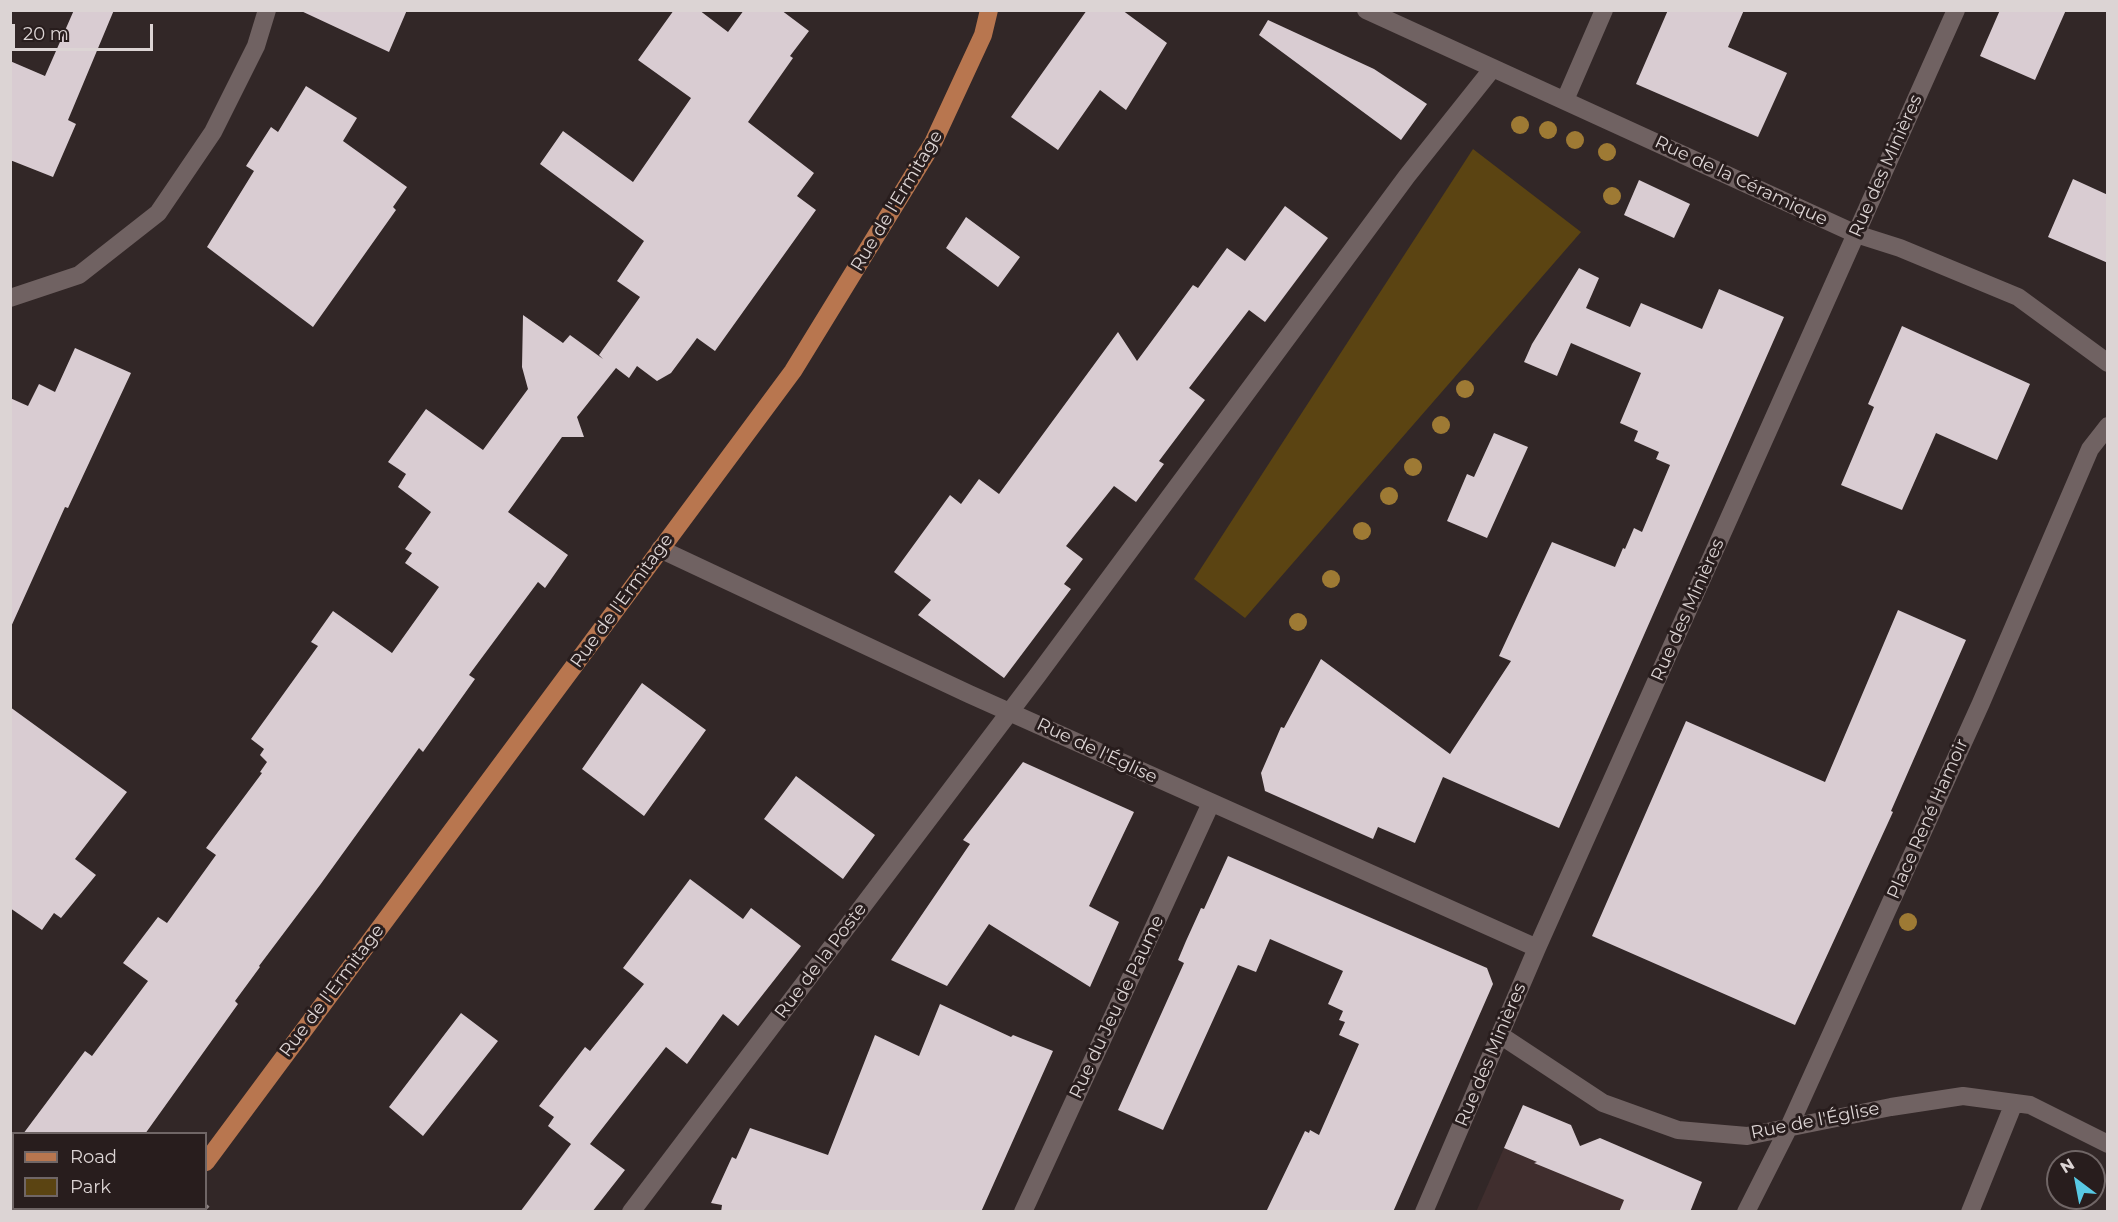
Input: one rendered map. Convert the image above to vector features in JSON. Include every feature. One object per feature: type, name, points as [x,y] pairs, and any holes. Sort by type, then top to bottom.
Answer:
[{"type":"main road","name":"Rue de l'Ermitage","points":[[207,1161],[793,371],[933,143],[983,35],[989,10]]},
{"type":"main road","points":[[983,35],[998,10]]},
{"type":"street","points":[[10,298],[79,275],[158,213],[213,132],[256,46],[267,10]]},
{"type":"street","name":"Rue de la Céramique","points":[[1366,10],[1856,234],[1900,248],[2018,297],[2108,363]]},
{"type":"street","points":[[1565,100],[1604,10]]},
{"type":"street","name":"Rue des Minières","points":[[1424,1212],[1537,948],[1956,10]]},
{"type":"street","name":"Rue de la Poste","points":[[631,1212],[1011,711],[1407,176],[1493,68]]},
{"type":"street","name":"Place René Hamoir","points":[[1746,1212],[1789,1127],[1976,713],[2090,449],[2108,426]]},
{"type":"street","name":"Rue de l'Église","points":[[660,549],[969,694],[1537,948]]},
{"type":"street","name":"Rue du Jeu de Paume","points":[[1023,1212],[1211,803]]},
{"type":"street","name":"Rue de l'Église","points":[[1500,1035],[1603,1103],[1678,1130],[1747,1136],[1891,1107],[1963,1096],[2030,1105],[2108,1144]]},
{"type":"street","points":[[1970,1212],[2014,1103]]},
{"type":"shaded area","points":[[1504,1148],[1650,1211],[1476,1212]]},
{"type":"green space","points":[[1473,149],[1581,232],[1245,618],[1194,579]]},
{"type":"building","points":[[74,10],[114,10],[68,120],[76,124],[53,177],[10,160],[10,61],[45,76]]},
{"type":"building","points":[[299,10],[407,10],[389,52]]},
{"type":"building","points":[[674,10],[699,10],[728,32],[744,10],[781,10],[809,31],[790,56],[793,58],[748,122],[814,173],[797,196],[816,210],[715,351],[697,338],[671,373],[657,381],[637,366],[629,378],[616,368],[577,417],[584,437],[562,437],[508,512],[568,555],[545,588],[538,582],[469,675],[475,679],[423,752],[419,748],[259,966],[235,1001],[238,1004],[146,1132],[24,1132],[85,1051],[92,1056],[148,981],[123,963],[158,917],[167,923],[216,855],[206,848],[262,773],[260,772],[267,762],[260,755],[264,749],[251,739],[318,646],[311,642],[333,611],[392,653],[439,587],[405,563],[412,553],[405,549],[431,512],[398,487],[406,474],[388,462],[426,409],[483,450],[528,389],[522,367],[523,315],[563,343],[570,335],[603,359],[599,355],[640,297],[617,281],[644,241],[540,164],[563,131],[633,182],[691,98],[638,60]]},
{"type":"building","points":[[1087,10],[1122,10],[1167,43],[1126,110],[1100,90],[1058,150],[1011,117]]},
{"type":"building","points":[[1668,10],[1744,10],[1728,47],[1787,73],[1758,137],[1636,84]]},
{"type":"building","points":[[2000,10],[2066,10],[2035,80],[1980,56]]},
{"type":"building","points":[[1268,20],[1374,69],[1427,104],[1401,140],[1259,35]]},
{"type":"building","points":[[306,86],[357,118],[343,141],[407,187],[393,207],[396,210],[313,327],[207,247],[254,171],[246,166],[271,127],[278,132]]},
{"type":"building","points":[[2073,179],[2108,195],[2108,263],[2048,237]]},
{"type":"building","points":[[1639,180],[1690,204],[1674,238],[1624,215]]},
{"type":"building","points":[[1285,206],[1328,238],[1265,322],[1249,310],[1189,388],[1205,400],[1159,461],[1164,464],[1136,502],[1114,486],[1066,546],[1083,559],[1064,584],[1071,589],[1004,678],[918,615],[931,600],[894,572],[950,495],[961,504],[979,479],[999,494],[1118,332],[1137,361],[1193,285],[1198,288],[1227,248],[1245,261]]},
{"type":"building","points":[[966,217],[1020,257],[998,287],[946,248]]},
{"type":"building","points":[[1579,268],[1599,278],[1586,308],[1630,327],[1641,303],[1702,329],[1719,289],[1784,317],[1559,828],[1443,777],[1415,843],[1378,827],[1373,839],[1265,791],[1261,773],[1281,727],[1284,728],[1321,659],[1450,754],[1511,661],[1499,656],[1552,542],[1615,567],[1634,528],[1642,532],[1670,465],[1656,459],[1659,452],[1634,441],[1638,431],[1620,423],[1641,373],[1571,343],[1557,376],[1524,362],[1532,344]]},
{"type":"building","points":[[1902,326],[2030,384],[1997,460],[1936,433],[1902,510],[1841,485],[1874,407],[1868,404]]},
{"type":"building","points":[[75,348],[131,373],[68,508],[65,507],[10,629],[10,398],[28,406],[39,384],[55,392]]},
{"type":"building","points":[[1494,433],[1528,447],[1487,538],[1447,521],[1467,474],[1474,477]]},
{"type":"building","points":[[1898,610],[1966,640],[1891,811],[1893,812],[1795,1025],[1592,936],[1686,721],[1825,782]]},
{"type":"building","points":[[642,683],[706,730],[644,816],[582,769]]},
{"type":"building","points":[[10,707],[127,792],[75,859],[96,875],[61,918],[54,913],[42,930],[10,908]]},
{"type":"building","points":[[1023,762],[1134,812],[1089,906],[1119,922],[1090,987],[989,924],[947,986],[891,960],[970,844],[963,840]]},
{"type":"building","points":[[796,776],[875,835],[843,879],[764,819]]},
{"type":"building","points":[[1228,856],[1487,968],[1493,984],[1393,1212],[1266,1212],[1305,1131],[1309,1133],[1310,1130],[1319,1135],[1359,1044],[1339,1035],[1345,1022],[1339,1020],[1343,1011],[1328,1004],[1343,971],[1270,939],[1256,972],[1238,965],[1163,1130],[1118,1110],[1184,963],[1178,960],[1186,941],[1201,908],[1204,909]]},
{"type":"building","points":[[690,879],[743,919],[751,908],[801,946],[738,1026],[723,1014],[687,1064],[666,1047],[590,1144],[625,1170],[592,1212],[520,1212],[571,1144],[548,1126],[554,1117],[539,1106],[585,1047],[590,1051],[644,984],[623,968]]},
{"type":"building","points":[[940,1004],[1011,1037],[1013,1035],[1053,1051],[981,1212],[721,1212],[722,1205],[711,1203],[732,1157],[736,1159],[750,1128],[828,1155],[875,1035],[919,1056]]},
{"type":"building","points":[[461,1013],[498,1041],[423,1136],[389,1107]]},
{"type":"building","points":[[1523,1105],[1571,1125],[1580,1146],[1600,1138],[1702,1182],[1690,1212],[1619,1212],[1624,1200],[1534,1163],[1537,1162],[1504,1148]]}]
